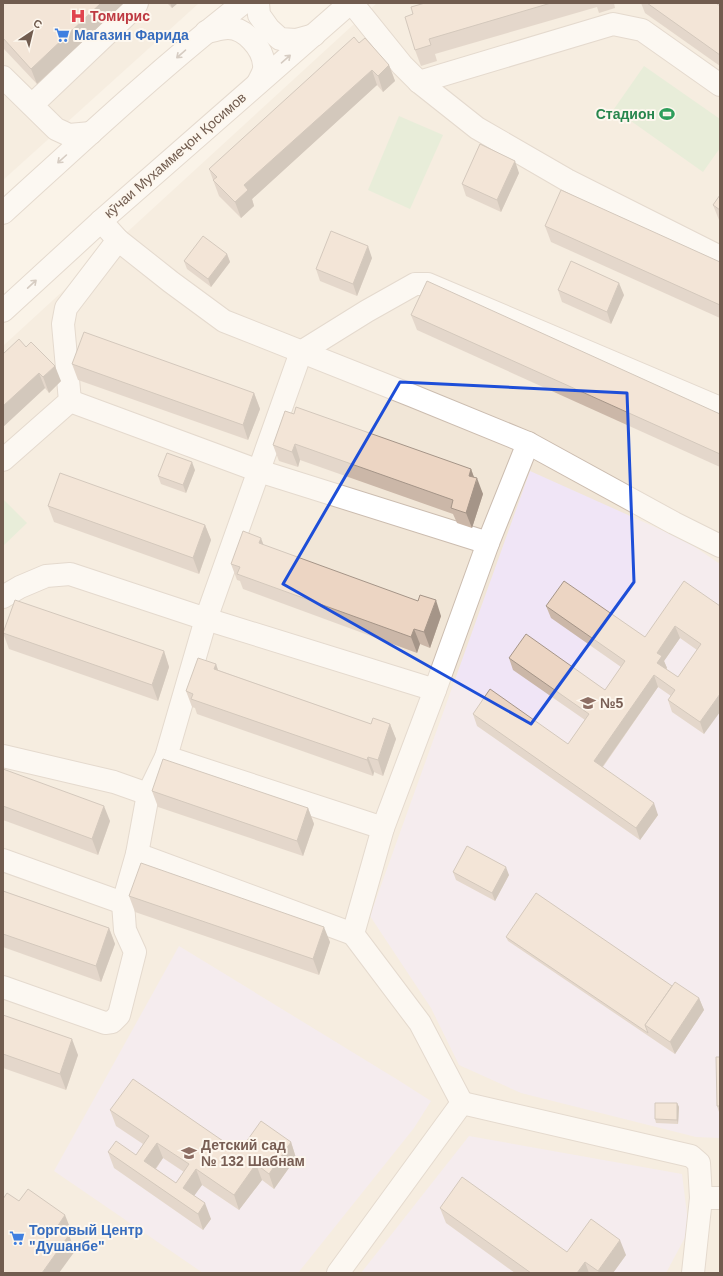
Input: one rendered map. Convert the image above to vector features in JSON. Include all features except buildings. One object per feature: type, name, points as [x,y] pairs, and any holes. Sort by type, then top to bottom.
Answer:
[{"type":"street","points":[[32,105],[135,7],[137,3]]},
{"type":"street","points":[[3,213],[206,32],[243,3]]},
{"type":"street","points":[[258,3],[259,15],[269,29],[280,39],[296,40],[315,34]]},
{"type":"street","points":[[351,3],[402,65],[419,82],[476,128],[568,180],[720,257]]},
{"type":"street","name":"кӯчаи Мухаммеҷон Қосимов","points":[[3,310],[101,220],[351,3]]},
{"type":"street","points":[[419,82],[613,24],[642,30],[720,85]]},
{"type":"street","points":[[206,32],[228,28],[241,31],[254,42],[262,55],[265,67],[258,83]]},
{"type":"street","points":[[3,76],[56,129],[69,135],[91,133]]},
{"type":"street","points":[[101,220],[118,240],[224,321],[528,443],[674,524],[720,546]]},
{"type":"street","points":[[70,401],[63,324],[66,308],[118,240]]},
{"type":"street","points":[[3,987],[105,1023],[112,1022],[119,1015],[135,952],[126,930],[123,903],[137,854],[148,794],[166,757],[206,619],[301,352],[367,311],[415,284],[428,284],[720,408]]},
{"type":"street","points":[[3,460],[70,401]]},
{"type":"street","points":[[70,401],[259,471],[488,543]]},
{"type":"street","points":[[353,934],[383,828],[488,543],[528,443]]},
{"type":"street","points":[[3,597],[20,587],[46,576],[70,574],[206,619],[435,690]]},
{"type":"street","points":[[3,756],[114,782],[148,794]]},
{"type":"street","points":[[166,757],[383,828]]},
{"type":"street","points":[[137,854],[353,934],[420,1023],[462,1103],[692,1156],[699,1163],[710,1198],[693,1273]]},
{"type":"street","points":[[3,860],[123,903]]},
{"type":"street","points":[[338,1273],[462,1103]]},
{"type":"highlighted area","points":[[400,382],[627,393],[634,582],[531,724],[283,584]]},
{"type":"shaded area","points":[[3,3],[199,3],[3,180]]},
{"type":"shaded area","points":[[377,3],[720,3],[720,1273],[3,1273],[3,346]]},
{"type":"shaded area","points":[[530,471],[686,541],[720,564],[720,1138],[696,1137],[521,1093],[459,1065],[431,1008],[370,916]]},
{"type":"shaded area","points":[[179,946],[431,1101],[414,1128],[298,1273],[203,1273],[54,1171]]},
{"type":"shaded area","points":[[469,1136],[682,1174],[689,1230],[666,1273],[361,1273]]},
{"type":"green space","name":"Стадион","points":[[644,66],[720,119],[720,148],[703,172],[614,109]]},
{"type":"green space","points":[[399,116],[443,135],[410,209],[368,190]]},
{"type":"green space","points":[[3,499],[27,523],[3,546]]},
{"type":"place","name":"Томирис","points":[[78,16]]},
{"type":"place","name":"Магазин Фарида","points":[[62,35]]},
{"type":"place","name":"Стадион","points":[[667,114]]},
{"type":"place","name":"№5","points":[[588,703]]},
{"type":"place","name":"Детский сад № 132 Шабнам","points":[[189,1153]]},
{"type":"place","name":"Торговый Центр \"Душанбе\"","points":[[17,1238]]}]
